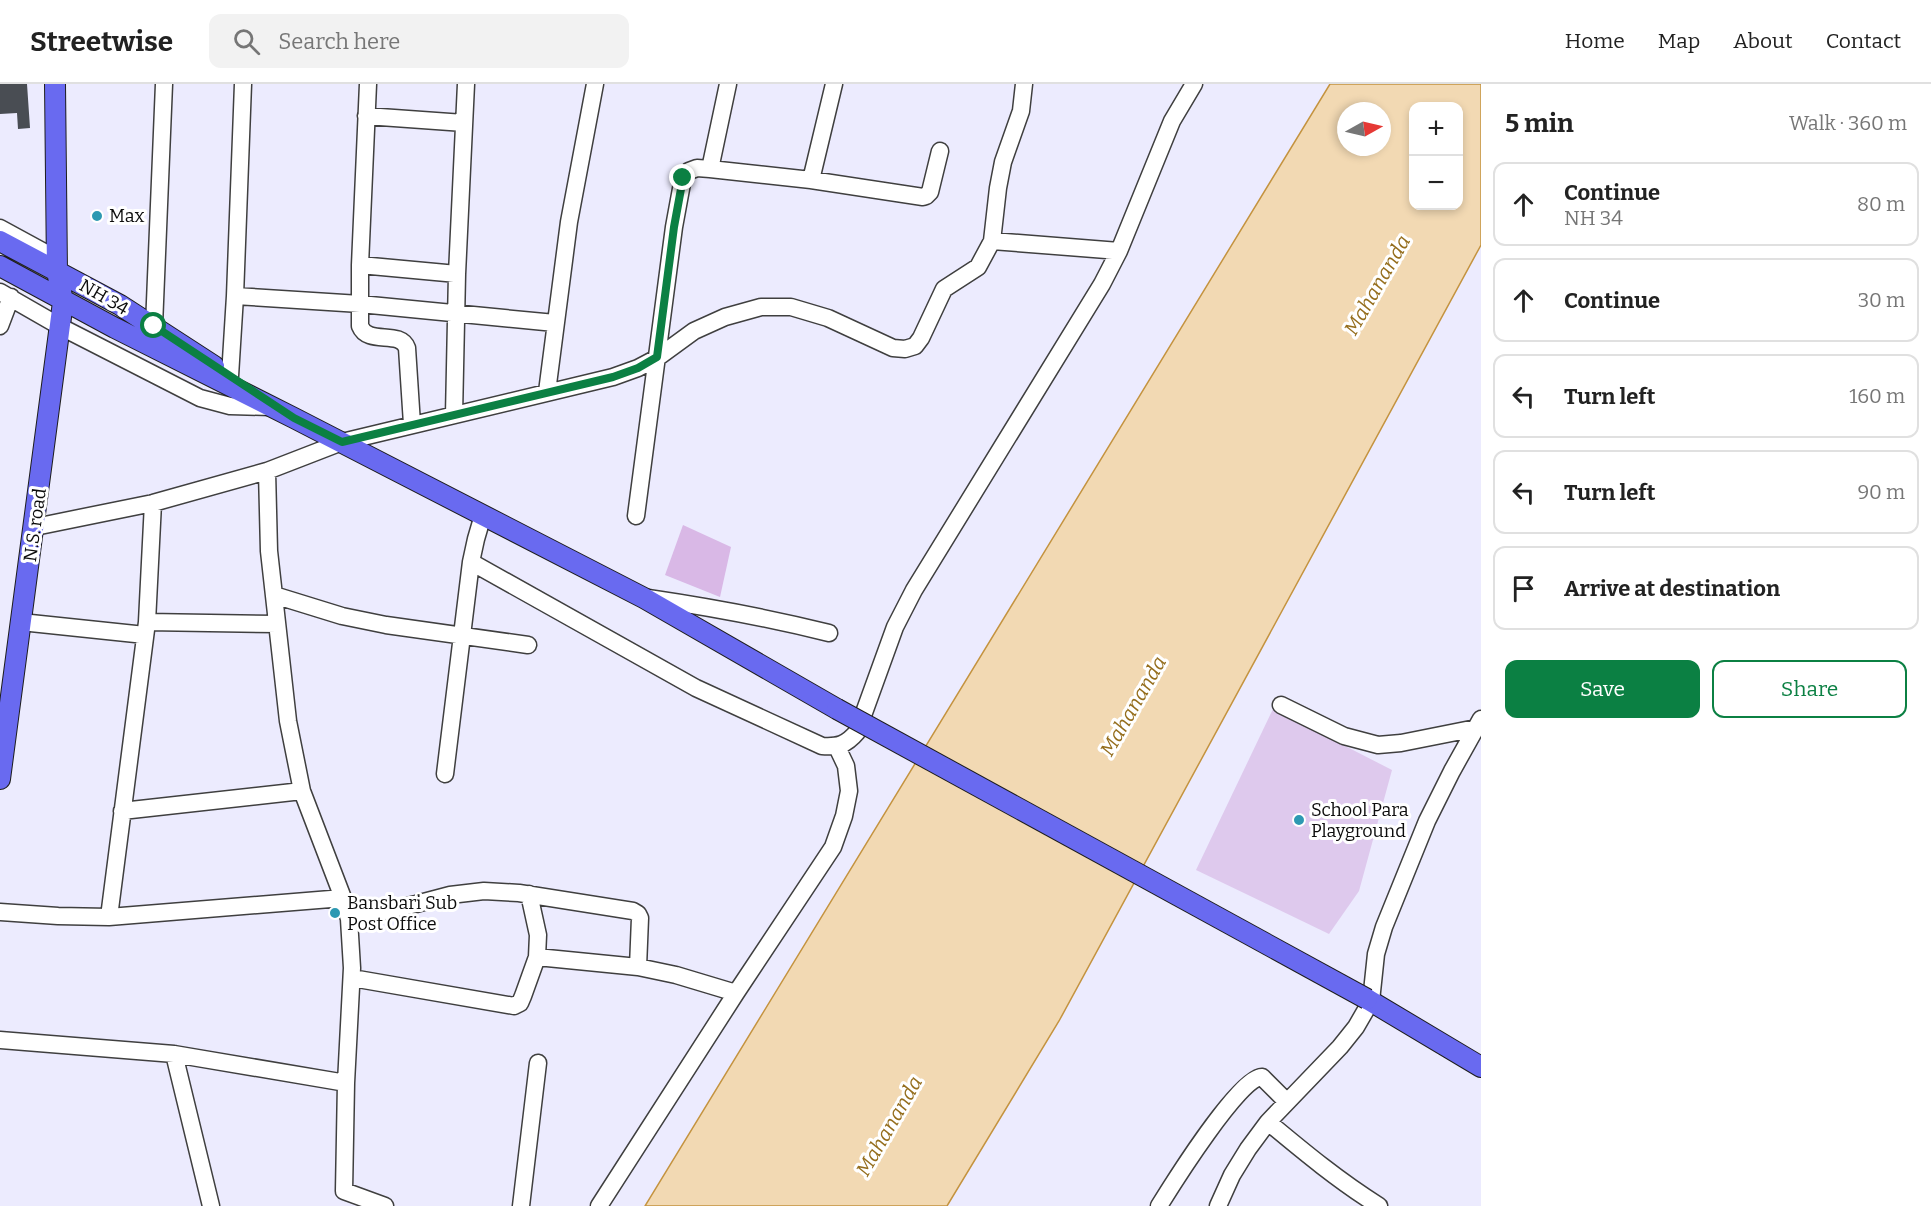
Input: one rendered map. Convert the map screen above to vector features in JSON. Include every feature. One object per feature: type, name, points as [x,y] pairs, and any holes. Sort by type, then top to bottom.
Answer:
[{"type":"main road","name":"N.S. road","points":[[0,778],[3,730],[35,527],[63,302],[57,265],[55,84]]},
{"type":"main road","name":"NH 34","points":[[0,241],[57,265],[294,418]]},
{"type":"main road","points":[[0,266],[63,302],[342,442],[644,598],[837,710],[1369,1000],[1481,1067]]},
{"type":"street","points":[[154,326],[164,84]]},
{"type":"street","points":[[230,376],[236,296],[243,84]]},
{"type":"street","points":[[368,84],[360,266],[360,326],[362,332],[367,335],[400,340],[405,343],[412,424]]},
{"type":"street","points":[[454,415],[457,274],[466,84]]},
{"type":"street","points":[[547,392],[569,222],[595,84]]},
{"type":"street","points":[[710,169],[728,84]]},
{"type":"street","points":[[811,180],[834,84]]},
{"type":"street","points":[[35,527],[153,503],[267,471],[342,442],[613,377],[638,368],[694,331],[714,321],[761,307],[791,307],[828,318],[893,348],[905,350],[915,346],[944,289],[978,267],[992,241],[1002,171],[1021,111],[1024,84]]},
{"type":"street","points":[[471,562],[696,688],[822,746],[837,747],[848,742],[857,732],[895,627],[914,590],[1102,284],[1119,251],[1172,121],[1194,84]]},
{"type":"street","points":[[366,116],[464,123]]},
{"type":"street","points":[[636,516],[674,227],[683,178],[689,171],[697,168],[811,180],[926,196],[930,192],[940,151]]},
{"type":"street","points":[[0,228],[57,265]]},
{"type":"street","points":[[992,241],[1119,251]]},
{"type":"street","points":[[360,266],[457,274]]},
{"type":"street","points":[[0,326],[5,294],[61,327],[200,398],[230,406],[272,407]]},
{"type":"street","points":[[236,296],[457,312],[555,323]]},
{"type":"street","points":[[267,471],[269,551],[288,720],[302,791],[350,919],[352,978],[346,1083],[344,1198],[385,1206]]},
{"type":"street","points":[[109,917],[146,629],[153,503]]},
{"type":"street","points":[[445,774],[471,562],[483,515]]},
{"type":"street","points":[[274,595],[386,625],[528,645]]},
{"type":"street","points":[[644,598],[737,612],[829,633]]},
{"type":"street","points":[[21,622],[146,629],[277,624]]},
{"type":"street","points":[[1281,705],[1344,736],[1378,746],[1479,725]]},
{"type":"street","points":[[1218,1206],[1242,1158],[1269,1122],[1356,1027],[1369,1000],[1376,954],[1384,927],[1427,821],[1452,771],[1479,725]]},
{"type":"street","points":[[599,1206],[833,847],[844,816],[849,791],[846,766],[837,747]]},
{"type":"street","points":[[122,811],[302,791]]},
{"type":"street","points":[[350,919],[450,895],[484,891],[529,894],[633,911],[640,918],[638,967]]},
{"type":"street","points":[[352,978],[514,1006],[520,1003],[537,957],[538,935],[529,894]]},
{"type":"street","points":[[0,912],[109,917],[343,898]]},
{"type":"street","points":[[537,957],[638,967],[676,975],[736,993]]},
{"type":"street","points":[[0,1040],[174,1054],[346,1083]]},
{"type":"street","points":[[174,1054],[211,1206]]},
{"type":"street","points":[[521,1206],[538,1063]]},
{"type":"street","points":[[1159,1206],[1203,1138],[1254,1078],[1262,1077],[1287,1102]]},
{"type":"street","points":[[1269,1122],[1308,1155],[1379,1206]]},
{"type":"shaded area","points":[[683,525],[731,547],[720,597],[665,575]]},
{"type":"shaded area","name":"School Para Playground","points":[[1273,709],[1392,770],[1359,891],[1329,934],[1196,870]]},
{"type":"water","name":"Mahananda","points":[[1330,84],[1481,84],[1481,245],[1059,1021],[947,1206],[645,1206]]},
{"type":"building","points":[[0,84],[27,84],[30,128],[18,129],[17,113],[0,114]]},
{"type":"place","name":"Max","points":[[97,216]]},
{"type":"place","name":"School Para Playground","points":[[1299,820]]},
{"type":"place","name":"Bansbari Sub Post Office","points":[[335,913]]},
{"type":"route","points":[[154,326],[294,418],[342,442],[613,377],[638,368],[657,357],[674,227],[683,178]]}]
